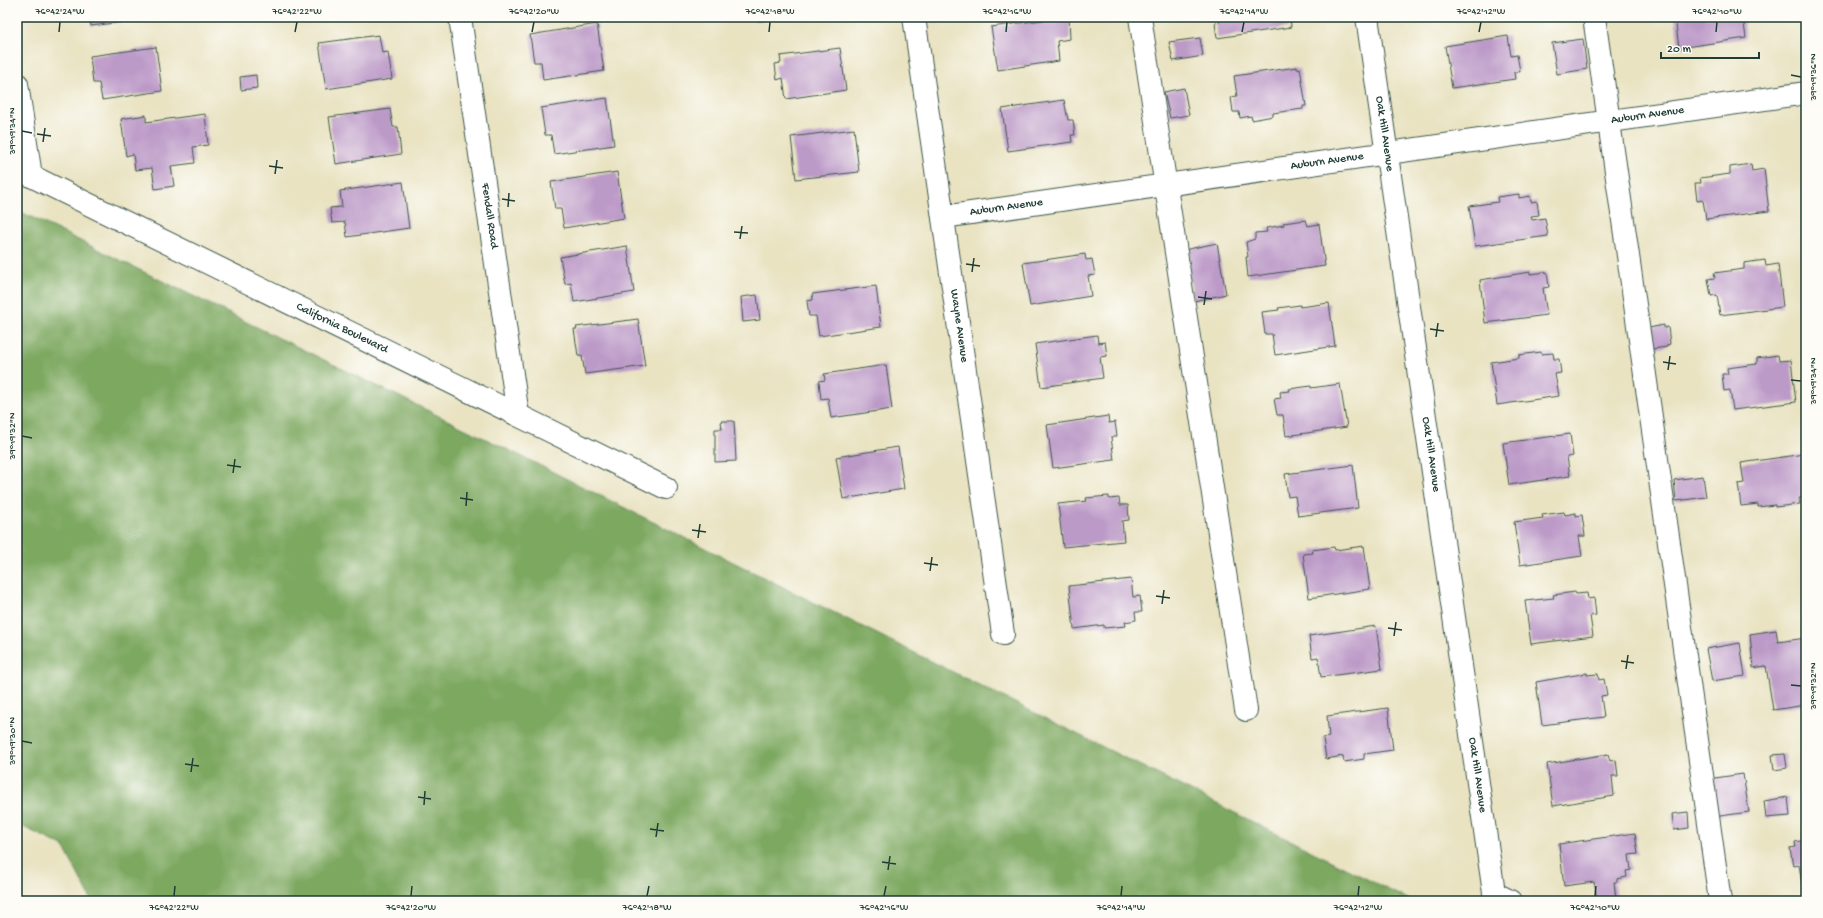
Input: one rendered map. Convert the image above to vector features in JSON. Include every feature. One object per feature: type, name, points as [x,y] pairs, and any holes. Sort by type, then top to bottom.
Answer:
[{"type":"street","name":"Fendall Road","points":[[460,17],[518,415]]},
{"type":"street","name":"Wayne Avenue","points":[[914,17],[1003,634]]},
{"type":"street","points":[[1140,17],[1246,710]]},
{"type":"street","name":"Oak Hill Avenue","points":[[1367,17],[1502,897]]},
{"type":"street","points":[[1594,17],[1720,901]]},
{"type":"street","points":[[17,84],[24,173]]},
{"type":"street","name":"Auburn Avenue","points":[[943,217],[1806,93]]},
{"type":"street","name":"California Boulevard","points":[[24,173],[666,488]]},
{"type":"green space","points":[[17,210],[525,458],[1411,901],[92,901],[63,846],[17,824]]},
{"type":"building","points":[[90,17],[151,17],[152,18],[91,26]]},
{"type":"building","points":[[756,17],[775,17],[775,18],[757,21]]},
{"type":"building","points":[[1069,17],[1070,39],[1057,41],[1059,61],[998,70],[991,27]]},
{"type":"building","points":[[1219,17],[1290,17],[1291,27],[1217,38],[1215,23],[1220,22]]},
{"type":"building","points":[[1675,17],[1743,17],[1746,38],[1679,48]]},
{"type":"building","points":[[597,24],[604,71],[543,80],[541,62],[534,62],[530,35]]},
{"type":"building","points":[[379,35],[382,53],[388,52],[392,79],[326,89],[319,43]]},
{"type":"building","points":[[1508,36],[1511,56],[1517,55],[1520,71],[1514,72],[1515,79],[1452,88],[1445,46]]},
{"type":"building","points":[[1200,38],[1203,56],[1173,61],[1169,42]]},
{"type":"building","points":[[1583,39],[1587,69],[1557,74],[1552,43]]},
{"type":"building","points":[[156,47],[162,91],[102,100],[99,83],[93,83],[90,56]]},
{"type":"building","points":[[840,48],[846,90],[786,99],[783,78],[777,80],[775,64],[781,63],[780,56]]},
{"type":"building","points":[[1297,67],[1297,69],[1300,68],[1306,106],[1303,106],[1303,109],[1273,113],[1273,116],[1252,120],[1251,116],[1240,118],[1239,112],[1233,112],[1231,97],[1237,96],[1234,76]]},
{"type":"building","points":[[256,75],[257,88],[241,90],[240,77]]},
{"type":"building","points":[[1184,88],[1189,115],[1170,118],[1164,92]]},
{"type":"building","points":[[607,98],[614,145],[554,154],[551,135],[545,135],[541,108]]},
{"type":"building","points":[[1064,100],[1068,120],[1073,120],[1075,135],[1071,135],[1072,142],[1008,151],[1002,109]]},
{"type":"building","points":[[390,109],[393,127],[398,127],[401,154],[336,164],[329,117]]},
{"type":"building","points":[[205,114],[208,145],[193,147],[195,163],[171,166],[174,186],[155,189],[152,168],[135,170],[133,154],[126,156],[121,119],[146,115],[146,122]]},
{"type":"building","points":[[854,129],[859,172],[796,179],[791,137]]},
{"type":"building","points":[[1751,164],[1752,171],[1764,169],[1769,211],[1706,219],[1703,200],[1697,201],[1695,183],[1701,183],[1700,178],[1730,174],[1730,167]]},
{"type":"building","points":[[617,172],[624,218],[564,228],[561,209],[555,209],[551,182]]},
{"type":"building","points":[[403,182],[409,228],[347,237],[345,222],[332,223],[330,208],[342,207],[340,191]]},
{"type":"building","points":[[1519,194],[1519,198],[1530,196],[1531,202],[1537,201],[1539,215],[1531,216],[1532,220],[1545,218],[1548,236],[1475,246],[1469,206],[1498,202],[1497,197]]},
{"type":"building","points":[[1306,220],[1308,226],[1319,224],[1325,266],[1248,277],[1246,242],[1255,239],[1255,233],[1267,232],[1266,228],[1284,225],[1283,223]]},
{"type":"building","points":[[1217,243],[1226,294],[1194,301],[1184,250]]},
{"type":"building","points":[[627,246],[634,292],[574,302],[571,283],[565,284],[560,257]]},
{"type":"building","points":[[1085,254],[1086,260],[1092,259],[1095,275],[1088,276],[1091,296],[1030,306],[1023,263]]},
{"type":"building","points":[[1765,260],[1766,266],[1778,264],[1783,307],[1720,315],[1717,295],[1711,296],[1708,279],[1715,278],[1714,273],[1744,269],[1744,263]]},
{"type":"building","points":[[1530,272],[1530,274],[1547,272],[1549,287],[1543,288],[1547,315],[1485,323],[1480,280]]},
{"type":"building","points":[[876,286],[881,327],[819,336],[816,316],[809,316],[807,301],[813,300],[812,294]]},
{"type":"building","points":[[757,295],[760,320],[743,322],[741,297]]},
{"type":"building","points":[[1329,303],[1335,346],[1275,355],[1272,334],[1265,334],[1262,312],[1300,305],[1300,307]]},
{"type":"building","points":[[638,319],[645,366],[585,374],[582,356],[578,356],[574,329],[577,329],[576,327]]},
{"type":"building","points":[[1664,325],[1664,328],[1668,327],[1670,344],[1667,345],[1667,347],[1652,349],[1649,328]]},
{"type":"building","points":[[1097,335],[1098,343],[1105,342],[1107,356],[1100,357],[1103,378],[1041,387],[1035,344]]},
{"type":"building","points":[[1541,352],[1541,354],[1553,353],[1554,359],[1559,359],[1561,373],[1555,374],[1559,396],[1497,405],[1491,362],[1519,358],[1519,355]]},
{"type":"building","points":[[1778,355],[1779,361],[1791,360],[1796,402],[1733,410],[1730,390],[1724,391],[1722,374],[1728,374],[1727,368],[1757,364],[1757,358]]},
{"type":"building","points":[[886,365],[892,409],[831,418],[828,398],[821,399],[819,381],[825,380],[824,374]]},
{"type":"building","points":[[1340,384],[1347,427],[1286,436],[1283,415],[1277,415],[1274,399],[1281,398],[1280,392],[1290,391],[1289,389],[1311,386],[1311,388]]},
{"type":"building","points":[[1108,416],[1109,423],[1115,422],[1117,436],[1111,437],[1114,460],[1053,468],[1047,425]]},
{"type":"building","points":[[721,421],[734,421],[736,461],[715,462],[715,429],[722,429]]},
{"type":"building","points":[[1570,434],[1573,456],[1567,457],[1570,476],[1509,485],[1503,443]]},
{"type":"building","points":[[898,447],[904,489],[843,499],[836,457]]},
{"type":"building","points":[[1804,454],[1806,497],[1799,498],[1800,504],[1775,507],[1775,505],[1758,507],[1758,504],[1741,506],[1738,484],[1744,483],[1741,463]]},
{"type":"building","points":[[1353,465],[1358,508],[1298,516],[1295,496],[1288,497],[1285,474]]},
{"type":"building","points":[[1703,476],[1706,497],[1676,501],[1674,480]]},
{"type":"building","points":[[1109,496],[1109,499],[1119,498],[1120,505],[1128,505],[1129,520],[1122,521],[1124,541],[1063,547],[1058,504],[1087,501],[1086,498]]},
{"type":"building","points":[[1564,512],[1565,515],[1576,513],[1576,516],[1582,515],[1585,536],[1579,536],[1582,556],[1520,565],[1514,522],[1543,518],[1542,515]]},
{"type":"building","points":[[1364,546],[1370,589],[1309,598],[1303,554],[1313,553],[1312,550],[1334,547],[1335,550]]},
{"type":"building","points":[[1131,579],[1133,597],[1140,596],[1142,612],[1135,612],[1136,620],[1125,622],[1126,626],[1104,628],[1104,625],[1074,629],[1069,586]]},
{"type":"building","points":[[1575,592],[1576,594],[1587,593],[1588,599],[1594,598],[1596,615],[1590,616],[1593,636],[1531,644],[1525,601],[1554,598],[1553,595]]},
{"type":"building","points":[[1376,626],[1382,669],[1321,677],[1318,657],[1312,658],[1309,636]]},
{"type":"building","points":[[1776,630],[1778,642],[1806,638],[1806,705],[1773,710],[1766,666],[1753,668],[1750,634]]},
{"type":"building","points":[[1740,643],[1745,676],[1712,681],[1706,649]]},
{"type":"building","points":[[1587,673],[1587,675],[1598,674],[1599,680],[1604,679],[1607,695],[1601,696],[1604,717],[1542,725],[1536,682]]},
{"type":"building","points":[[1388,708],[1393,750],[1364,754],[1364,759],[1344,762],[1343,756],[1326,759],[1323,738],[1329,737],[1327,716]]},
{"type":"building","points":[[1608,754],[1610,761],[1616,760],[1618,776],[1612,776],[1614,796],[1553,806],[1547,764]]},
{"type":"building","points":[[1785,754],[1787,768],[1774,770],[1772,755]]},
{"type":"building","points":[[1743,774],[1749,812],[1713,817],[1708,779]]},
{"type":"building","points":[[1788,797],[1790,816],[1766,818],[1764,801]]},
{"type":"building","points":[[1688,812],[1689,828],[1674,830],[1672,814]]},
{"type":"building","points":[[1635,833],[1638,854],[1629,855],[1631,870],[1626,871],[1627,877],[1617,879],[1617,882],[1614,882],[1616,900],[1598,901],[1594,882],[1564,886],[1559,844]]},
{"type":"building","points":[[1806,840],[1806,884],[1802,884],[1799,865],[1793,866],[1790,848],[1796,847],[1795,842]]}]
